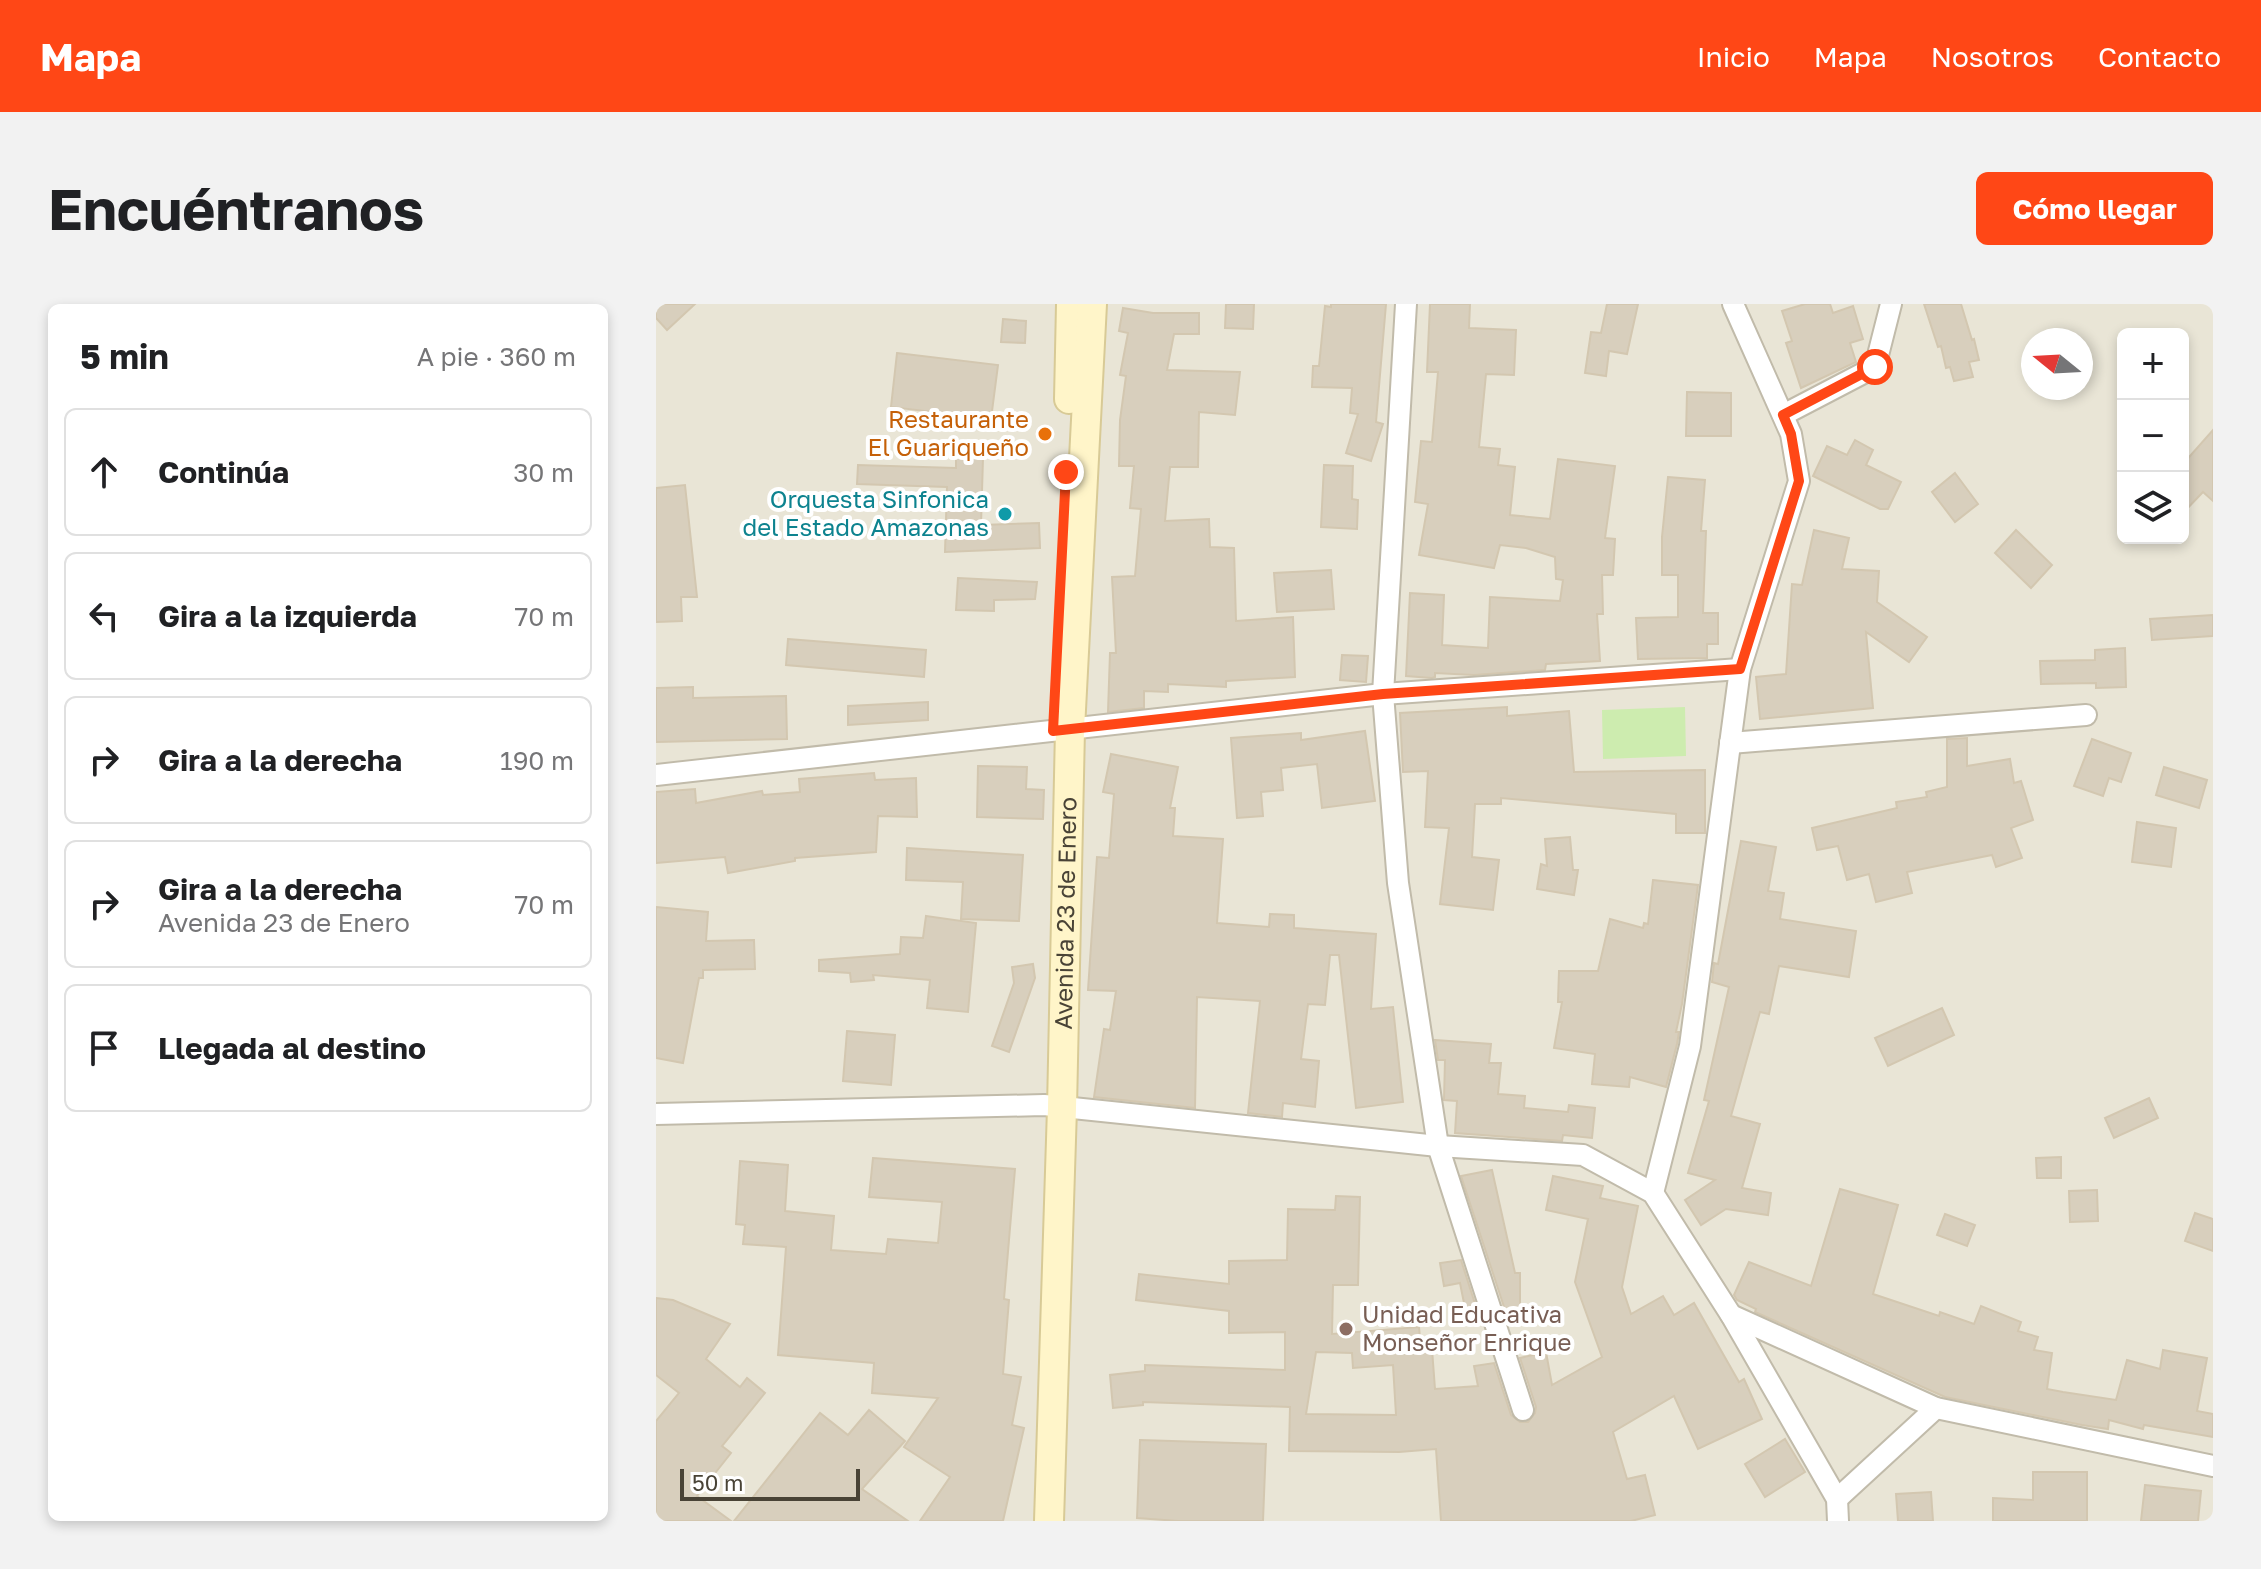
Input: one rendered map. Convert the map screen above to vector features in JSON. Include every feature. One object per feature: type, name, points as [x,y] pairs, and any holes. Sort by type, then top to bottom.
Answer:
[{"type":"main road","name":"Avenida 23 de Enero","points":[[1049,1521],[1053,1106],[1071,304]]},
{"type":"main road","name":"Avenida 23 de Enero","points":[[1062,730],[1092,304]]},
{"type":"main road","name":"Avenida 23 de Enero","points":[[1029,1521],[1053,1106]]},
{"type":"street","points":[[1406,304],[1383,694],[1398,883],[1438,1146],[1523,1410]]},
{"type":"street","points":[[1653,1193],[1690,1046],[1740,669],[1799,481],[1791,434],[1733,304]]},
{"type":"street","points":[[1783,415],[1875,367],[1891,304]]},
{"type":"street","points":[[656,775],[1383,694],[1740,669]]},
{"type":"street","points":[[1730,743],[2086,715]]},
{"type":"street","points":[[656,1114],[1053,1106],[1438,1146],[1583,1155],[1653,1193],[1731,1315],[1837,1499],[1838,1521]]},
{"type":"street","points":[[1731,1315],[1936,1408],[2213,1466]]},
{"type":"street","points":[[1837,1499],[1936,1408]]},
{"type":"shaded area","points":[[656,304],[2213,304],[2213,1521],[656,1521]]},
{"type":"green space","points":[[1685,707],[1686,756],[1603,759],[1602,710]]},
{"type":"building","points":[[656,304],[695,304],[667,330],[656,318]]},
{"type":"building","points":[[1226,304],[1254,304],[1253,329],[1225,328]]},
{"type":"building","points":[[1331,304],[1386,304],[1376,422],[1383,424],[1371,461],[1346,453],[1358,414],[1350,413],[1352,388],[1312,387],[1313,366],[1319,366],[1325,306],[1331,307]]},
{"type":"building","points":[[1430,304],[1470,304],[1469,328],[1516,330],[1514,375],[1486,374],[1479,447],[1500,449],[1498,465],[1515,467],[1510,515],[1550,519],[1558,459],[1615,466],[1605,538],[1615,539],[1613,575],[1602,575],[1603,614],[1597,614],[1600,661],[1546,664],[1545,670],[1474,675],[1435,673],[1432,678],[1406,676],[1410,593],[1444,595],[1442,645],[1488,648],[1490,597],[1560,601],[1563,580],[1556,579],[1555,557],[1526,548],[1500,545],[1494,568],[1419,555],[1428,504],[1415,502],[1421,441],[1432,442],[1438,372],[1427,372]]},
{"type":"building","points":[[1607,304],[1638,304],[1627,354],[1609,351],[1606,376],[1585,373],[1591,332],[1601,333]]},
{"type":"building","points":[[1805,304],[1830,304],[1833,313],[1853,306],[1863,339],[1850,343],[1856,362],[1801,388],[1786,343],[1792,341],[1782,311]]},
{"type":"building","points":[[1924,304],[1961,304],[1979,360],[1969,362],[1973,377],[1954,381],[1950,367],[1946,368],[1941,346],[1938,347]]},
{"type":"building","points":[[1123,308],[1153,313],[1199,313],[1199,334],[1174,334],[1167,370],[1240,372],[1235,415],[1199,412],[1198,467],[1170,467],[1165,521],[1209,519],[1210,547],[1234,548],[1236,621],[1293,617],[1295,677],[1226,681],[1226,687],[1168,684],[1168,692],[1144,691],[1144,708],[1108,712],[1110,653],[1116,653],[1112,577],[1135,576],[1141,509],[1130,508],[1134,466],[1119,466],[1120,420],[1126,376],[1120,375],[1128,333],[1119,331]]},
{"type":"building","points":[[1003,319],[1026,321],[1025,343],[1001,342]]},
{"type":"building","points":[[897,353],[998,365],[991,419],[891,407]]},
{"type":"building","points":[[1687,392],[1731,393],[1731,436],[1686,436]]},
{"type":"building","points":[[2213,430],[2213,501],[2203,492],[2189,507],[2189,457]]},
{"type":"building","points":[[1855,440],[1873,450],[1866,465],[1901,482],[1888,509],[1880,509],[1813,476],[1827,446],[1847,455]]},
{"type":"building","points":[[956,457],[983,458],[981,525],[1039,523],[1040,548],[945,552],[947,487],[857,484],[858,465],[956,468]]},
{"type":"building","points":[[1324,465],[1353,466],[1352,499],[1358,500],[1357,529],[1321,527]]},
{"type":"building","points":[[1955,473],[1978,504],[1955,522],[1932,492]]},
{"type":"building","points":[[1668,477],[1705,480],[1701,531],[1706,531],[1703,613],[1718,613],[1718,644],[1707,644],[1707,658],[1638,659],[1636,618],[1678,617],[1678,575],[1662,575]]},
{"type":"building","points":[[685,485],[697,597],[681,597],[682,621],[656,622],[656,488]]},
{"type":"building","points":[[1814,530],[1849,538],[1842,569],[1879,571],[1877,602],[1927,637],[1909,662],[1866,632],[1873,708],[1760,719],[1756,677],[1786,674],[1792,584],[1802,585]]},
{"type":"building","points":[[2016,530],[2052,565],[2031,588],[1995,553]]},
{"type":"building","points":[[1331,570],[1334,609],[1277,612],[1274,573]]},
{"type":"building","points":[[958,578],[1037,582],[1035,599],[994,600],[994,611],[956,610]]},
{"type":"building","points":[[2213,615],[2213,636],[2152,640],[2150,619]]},
{"type":"building","points":[[788,639],[926,650],[924,677],[786,665]]},
{"type":"building","points":[[2125,648],[2126,687],[2096,688],[2096,683],[2041,684],[2040,661],[2095,660],[2095,650]]},
{"type":"building","points":[[1342,655],[1368,656],[1366,682],[1340,680]]},
{"type":"building","points":[[693,687],[693,698],[786,696],[787,739],[656,742],[656,688]]},
{"type":"building","points":[[928,702],[928,720],[848,725],[848,706]]},
{"type":"building","points":[[1507,707],[1507,716],[1569,711],[1574,772],[1705,770],[1705,833],[1676,833],[1676,814],[1501,798],[1501,804],[1475,804],[1472,857],[1499,860],[1493,910],[1440,904],[1449,828],[1425,827],[1428,771],[1403,772],[1400,713]]},
{"type":"building","points":[[1365,731],[1375,801],[1322,808],[1317,764],[1281,768],[1283,790],[1261,792],[1263,816],[1237,818],[1231,738],[1301,733],[1301,740]]},
{"type":"building","points":[[1967,738],[1967,766],[2010,759],[2014,783],[2021,781],[2033,820],[2011,828],[2022,858],[1996,867],[1992,855],[1907,872],[1912,893],[1876,902],[1869,874],[1847,880],[1838,846],[1817,850],[1812,828],[1897,808],[1896,802],[1927,797],[1926,792],[1947,787],[1947,739]]},
{"type":"building","points":[[2092,739],[2131,753],[2121,782],[2109,778],[2103,796],[2074,786]]},
{"type":"building","points":[[1111,754],[1178,767],[1170,808],[1175,808],[1173,836],[1223,839],[1217,923],[1269,927],[1270,914],[1294,915],[1294,928],[1376,934],[1371,1009],[1393,1007],[1403,1102],[1356,1108],[1339,955],[1330,955],[1325,1005],[1308,1004],[1301,1059],[1319,1061],[1315,1107],[1283,1103],[1282,1117],[1248,1113],[1260,1001],[1197,997],[1195,1108],[1094,1097],[1104,1029],[1110,1030],[1116,991],[1088,990],[1097,857],[1109,858],[1114,794],[1103,792]]},
{"type":"building","points":[[978,766],[1027,767],[1026,789],[1044,790],[1043,819],[977,817]]},
{"type":"building","points":[[2164,767],[2207,780],[2199,808],[2156,795]]},
{"type":"building","points":[[874,773],[875,780],[916,778],[917,817],[878,816],[876,852],[795,858],[795,861],[728,873],[725,857],[656,863],[656,792],[695,789],[696,803],[762,791],[763,795],[800,792],[799,779]]},
{"type":"building","points":[[2137,822],[2176,828],[2171,867],[2132,862]]},
{"type":"building","points":[[1570,837],[1573,870],[1578,870],[1574,895],[1537,889],[1541,864],[1547,866],[1545,839]]},
{"type":"building","points":[[1741,841],[1776,847],[1768,891],[1784,893],[1780,919],[1856,931],[1849,977],[1779,966],[1769,1014],[1760,1012],[1731,1116],[1760,1124],[1742,1188],[1771,1193],[1768,1215],[1726,1209],[1701,1225],[1685,1200],[1715,1180],[1688,1173],[1709,1101],[1704,1100],[1729,987],[1712,982]]},
{"type":"building","points":[[907,848],[1023,855],[1019,921],[961,919],[963,882],[906,880]]},
{"type":"building","points":[[1653,880],[1698,885],[1676,1032],[1679,1032],[1666,1087],[1630,1077],[1629,1087],[1592,1084],[1595,1054],[1554,1048],[1562,1002],[1558,1002],[1559,971],[1598,971],[1610,919],[1643,928],[1644,923],[1648,924]]},
{"type":"building","points":[[656,907],[708,912],[706,941],[754,940],[755,969],[703,970],[683,1063],[656,1058]]},
{"type":"building","points":[[926,916],[976,923],[968,1012],[927,1008],[930,980],[873,975],[874,980],[851,982],[850,973],[819,971],[819,960],[900,954],[901,937],[923,938]]},
{"type":"building","points":[[1033,964],[1035,978],[1009,1052],[992,1046],[1014,983],[1012,967]]},
{"type":"building","points":[[1942,1008],[1954,1035],[1888,1066],[1875,1038]]},
{"type":"building","points":[[847,1031],[895,1035],[891,1085],[843,1081]]},
{"type":"building","points":[[1435,1040],[1491,1044],[1489,1063],[1501,1063],[1498,1094],[1525,1096],[1524,1108],[1568,1112],[1569,1105],[1595,1108],[1592,1138],[1563,1135],[1562,1141],[1455,1133],[1457,1101],[1444,1100],[1445,1060],[1438,1060]]},
{"type":"building","points":[[2149,1098],[2158,1118],[2114,1138],[2105,1118]]},
{"type":"building","points":[[2061,1157],[2061,1178],[2037,1178],[2036,1158]]},
{"type":"building","points":[[873,1158],[1015,1169],[1004,1299],[1009,1300],[1003,1374],[1021,1377],[1012,1425],[1024,1428],[1003,1521],[920,1521],[950,1477],[904,1447],[938,1398],[872,1393],[874,1363],[778,1355],[786,1247],[743,1244],[745,1225],[736,1224],[740,1161],[788,1165],[785,1211],[834,1216],[831,1250],[886,1254],[888,1239],[938,1243],[942,1202],[869,1197]]},
{"type":"building","points":[[1492,1170],[1515,1273],[1520,1273],[1520,1313],[1506,1313],[1461,1176]]},
{"type":"building","points":[[1553,1176],[1603,1186],[1600,1198],[1638,1206],[1622,1287],[1631,1314],[1663,1296],[1674,1315],[1694,1303],[1739,1382],[1744,1379],[1762,1419],[1698,1449],[1674,1396],[1613,1432],[1627,1479],[1645,1475],[1655,1515],[1631,1521],[1441,1521],[1436,1449],[1399,1452],[1289,1451],[1290,1407],[1143,1402],[1143,1405],[1113,1408],[1110,1375],[1145,1371],[1145,1365],[1285,1370],[1285,1332],[1229,1333],[1229,1311],[1136,1300],[1139,1274],[1229,1284],[1229,1261],[1287,1260],[1288,1209],[1335,1210],[1336,1196],[1360,1197],[1358,1285],[1333,1285],[1332,1334],[1419,1327],[1421,1349],[1432,1349],[1435,1389],[1478,1386],[1474,1366],[1494,1363],[1511,1415],[1520,1422],[1528,1422],[1536,1407],[1520,1358],[1546,1352],[1552,1385],[1602,1357],[1575,1282],[1588,1219],[1546,1210]],"holes":[[[1316,1352],[1352,1353],[1353,1368],[1393,1365],[1396,1415],[1306,1414]]]},
{"type":"building","points":[[1840,1189],[1898,1205],[1873,1294],[1974,1324],[1981,1306],[2021,1322],[2018,1331],[2038,1337],[2034,1350],[2052,1353],[2047,1389],[2116,1400],[2127,1360],[2160,1369],[2163,1350],[2207,1358],[2197,1411],[2213,1414],[2213,1437],[2144,1425],[2143,1429],[2109,1420],[2108,1429],[1945,1397],[1755,1312],[1756,1309],[1737,1300],[1734,1295],[1749,1262],[1811,1286]]},
{"type":"building","points":[[2097,1190],[2098,1221],[2070,1222],[2069,1191]]},
{"type":"building","points":[[2195,1213],[2213,1219],[2213,1251],[2185,1241]]},
{"type":"building","points":[[1945,1214],[1975,1225],[1967,1246],[1937,1235]]},
{"type":"building","points":[[1461,1260],[1478,1313],[1466,1313],[1460,1283],[1444,1286],[1440,1263]]},
{"type":"building","points":[[656,1298],[673,1300],[730,1324],[706,1359],[740,1387],[747,1378],[765,1393],[722,1446],[731,1453],[697,1496],[731,1521],[656,1521],[656,1421],[679,1393],[656,1375]]},
{"type":"building","points":[[869,1410],[905,1441],[862,1489],[908,1521],[734,1521],[820,1413],[848,1435]]},
{"type":"building","points":[[1785,1439],[1805,1472],[1765,1497],[1745,1464]]},
{"type":"building","points":[[1140,1440],[1266,1444],[1263,1521],[1137,1518]]},
{"type":"building","points":[[2033,1472],[2087,1472],[2087,1521],[1993,1521],[1993,1498],[2033,1500]]},
{"type":"building","points":[[2145,1485],[2201,1491],[2198,1521],[2141,1521]]},
{"type":"building","points":[[1931,1492],[1933,1521],[1898,1521],[1896,1494]]},
{"type":"place","name":"Restaurante El Guariqueño","points":[[1045,434]]},
{"type":"place","name":"Orquesta Sinfonica del Estado Amazonas","points":[[1005,514]]},
{"type":"place","name":"Unidad Educativa Monseñor Enrique","points":[[1346,1329]]},
{"type":"route","points":[[1066,472],[1053,731],[1383,694],[1740,669],[1799,481],[1791,434],[1783,415],[1875,367]]}]
